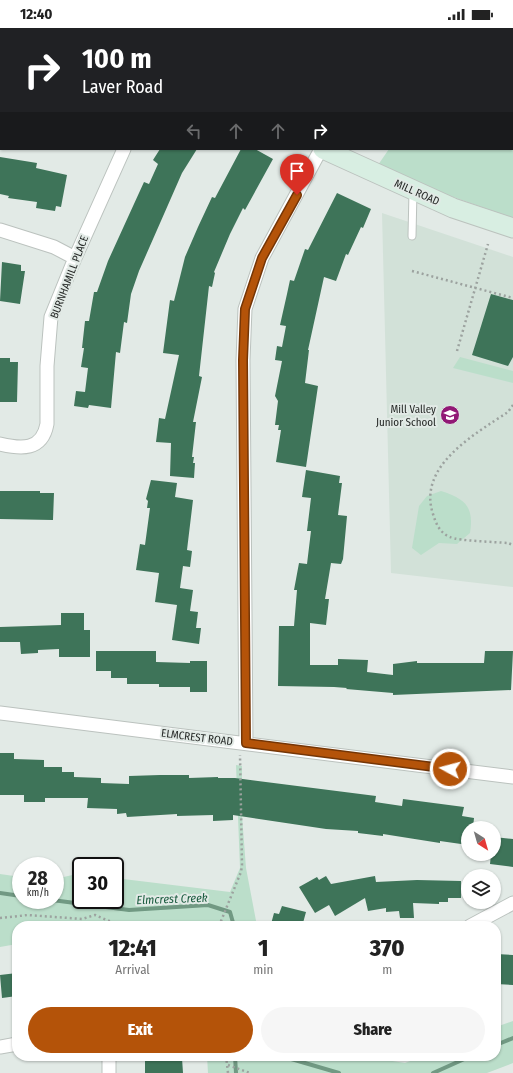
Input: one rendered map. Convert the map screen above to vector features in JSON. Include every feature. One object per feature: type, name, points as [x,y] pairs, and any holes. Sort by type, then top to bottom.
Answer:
[{"type":"street","name":"BURNHAMILL PLACE","points":[[0,444],[20,448],[31,446],[46,433],[47,366],[51,317],[74,258],[124,150]]},
{"type":"street","points":[[243,748],[243,368],[245,309],[262,258],[321,150]]},
{"type":"street","name":"MILL ROAD","points":[[324,150],[453,208],[513,228]]},
{"type":"street","points":[[0,230],[54,247],[74,258]]},
{"type":"street","name":"ELMCREST ROAD","points":[[0,713],[243,748],[513,777]]},
{"type":"street","points":[[479,921],[513,903]]},
{"type":"street","points":[[0,1047],[12,1045]]},
{"type":"street","points":[[109,1061],[109,1073]]},
{"type":"lane","points":[[412,236],[413,191]]},
{"type":"path","points":[[457,350],[488,244]]},
{"type":"path","points":[[412,271],[513,298]]},
{"type":"path","points":[[513,406],[508,412],[465,441],[445,462],[431,484],[431,510],[437,527],[451,538],[508,543],[513,545]]},
{"type":"path","points":[[221,921],[241,872],[242,865],[243,748]]},
{"type":"path","points":[[0,918],[28,915],[82,919],[95,915],[109,921]]},
{"type":"path","points":[[227,1061],[228,1073]]},
{"type":"path","points":[[228,1065],[250,1073]]},
{"type":"shaded area","name":"Mill Valley Junior School","points":[[382,213],[513,257],[513,587],[391,573]]},
{"type":"green space","points":[[388,150],[513,150],[513,218],[439,192],[378,165]]},
{"type":"green space","points":[[460,357],[513,371],[513,383],[453,368]]},
{"type":"green space","points":[[441,491],[457,497],[466,505],[471,517],[470,533],[457,544],[439,543],[421,555],[412,548],[419,506],[427,496]]},
{"type":"green space","points":[[236,765],[242,766],[242,816],[246,868],[256,921],[12,921],[12,945],[0,947],[0,874],[12,876],[12,909],[64,909],[64,877],[72,875],[72,909],[124,909],[124,879],[230,892],[240,868]]},
{"type":"green space","points":[[513,1021],[513,1063],[487,1073],[208,1073],[207,1061],[392,1061],[405,1063],[410,1061],[501,1061],[501,1025]]},
{"type":"building","points":[[159,150],[196,150],[182,173],[139,271],[131,294],[127,323],[124,322],[120,353],[116,352],[111,408],[89,405],[88,408],[74,406],[76,391],[85,392],[88,368],[81,367],[84,348],[82,348],[85,321],[89,321],[94,292],[97,292],[108,261],[144,182],[149,184],[158,164],[153,160]]},
{"type":"building","points":[[240,150],[257,150],[273,159],[245,210],[243,208],[214,272],[212,287],[209,286],[199,376],[202,377],[193,422],[196,422],[192,457],[194,457],[193,463],[195,463],[194,478],[170,476],[171,443],[156,442],[159,418],[165,419],[179,355],[163,353],[170,300],[174,301],[185,257],[212,197],[215,198]]},
{"type":"building","points":[[0,157],[37,163],[36,168],[67,175],[61,207],[56,206],[55,211],[36,208],[37,202],[8,198],[9,196],[0,194]]},
{"type":"building","points":[[337,193],[371,209],[363,228],[361,227],[348,255],[346,254],[336,281],[324,277],[308,350],[305,383],[318,386],[306,467],[276,462],[281,430],[278,430],[279,425],[275,425],[278,401],[275,396],[282,361],[275,360],[277,346],[282,347],[286,326],[280,325],[290,280],[294,281],[305,249],[308,250]]},
{"type":"building","points":[[2,262],[21,265],[21,271],[25,271],[20,304],[0,301]]},
{"type":"building","points":[[491,294],[513,300],[513,357],[508,366],[472,355]]},
{"type":"building","points":[[0,358],[10,358],[10,362],[18,362],[17,402],[0,402]]},
{"type":"building","points":[[306,470],[340,476],[339,483],[342,483],[338,515],[347,516],[343,559],[341,564],[331,563],[325,599],[329,599],[326,625],[310,623],[310,665],[338,665],[338,659],[368,660],[367,672],[393,675],[393,664],[417,661],[417,663],[484,663],[485,651],[513,651],[511,690],[393,695],[393,693],[346,689],[347,688],[278,686],[279,626],[294,626],[297,590],[294,590],[299,563],[307,564],[311,531],[307,531],[311,498],[302,497]]},
{"type":"building","points":[[151,480],[177,483],[175,497],[193,500],[187,550],[192,551],[190,567],[183,566],[180,588],[193,590],[190,611],[198,612],[196,628],[201,628],[199,644],[172,640],[177,605],[155,602],[159,573],[136,570],[140,544],[145,545],[150,508],[147,508],[148,501],[146,499]]},
{"type":"building","points":[[0,491],[40,491],[40,493],[54,493],[53,520],[0,519]]},
{"type":"building","points":[[61,613],[84,613],[84,630],[90,630],[90,657],[59,657],[59,649],[38,650],[38,653],[21,654],[20,642],[0,642],[0,627],[61,625]]},
{"type":"building","points":[[96,651],[156,651],[156,662],[190,663],[190,661],[207,661],[207,692],[190,692],[190,687],[159,687],[159,684],[127,684],[127,678],[111,678],[111,671],[96,671]]},
{"type":"building","points":[[0,753],[14,753],[14,759],[44,760],[44,767],[62,767],[62,772],[74,772],[74,777],[101,778],[101,783],[129,784],[129,776],[189,775],[189,778],[235,778],[376,796],[375,802],[402,806],[403,799],[464,807],[462,816],[474,818],[474,821],[461,821],[461,844],[440,841],[440,843],[383,834],[383,836],[358,833],[358,831],[326,829],[233,815],[233,820],[213,821],[213,815],[177,816],[177,814],[127,817],[126,813],[117,814],[117,809],[87,808],[88,798],[45,798],[45,802],[24,802],[24,795],[0,795]]},
{"type":"building","points":[[501,838],[513,839],[513,867],[490,864],[490,861],[501,861]]},
{"type":"building","points":[[326,876],[331,884],[375,876],[376,882],[417,880],[461,881],[461,898],[448,898],[448,902],[439,902],[439,904],[413,903],[414,918],[400,918],[399,911],[386,912],[386,908],[368,911],[365,898],[335,916],[329,905],[315,913],[299,887],[317,877],[319,880]]},
{"type":"building","points":[[282,906],[306,912],[304,921],[272,921],[274,913],[279,914]]},
{"type":"building","points":[[501,954],[513,955],[513,985],[501,984]]},
{"type":"building","points":[[12,974],[12,997],[2,998],[0,975]]},
{"type":"building","points":[[145,1061],[182,1061],[183,1073],[145,1073]]},
{"type":"waterway","name":"Elmcrest Creek","points":[[0,893],[12,895]]},
{"type":"waterway","name":"Elmcrest Creek","points":[[64,902],[129,910],[208,905],[230,912],[233,921]]},
{"type":"waterway","points":[[501,1043],[513,1038]]},
{"type":"waterway","name":"Elmcrest Creek","points":[[235,1061],[236,1073]]},
{"type":"waterway","points":[[298,1061],[339,1073]]},
{"type":"waterway","points":[[433,1073],[460,1061]]},
{"type":"place","name":"Mill Valley Junior School","points":[[450,415]]},
{"type":"route","points":[[297,195],[262,258],[245,309],[243,360],[246,743],[450,769]]}]
